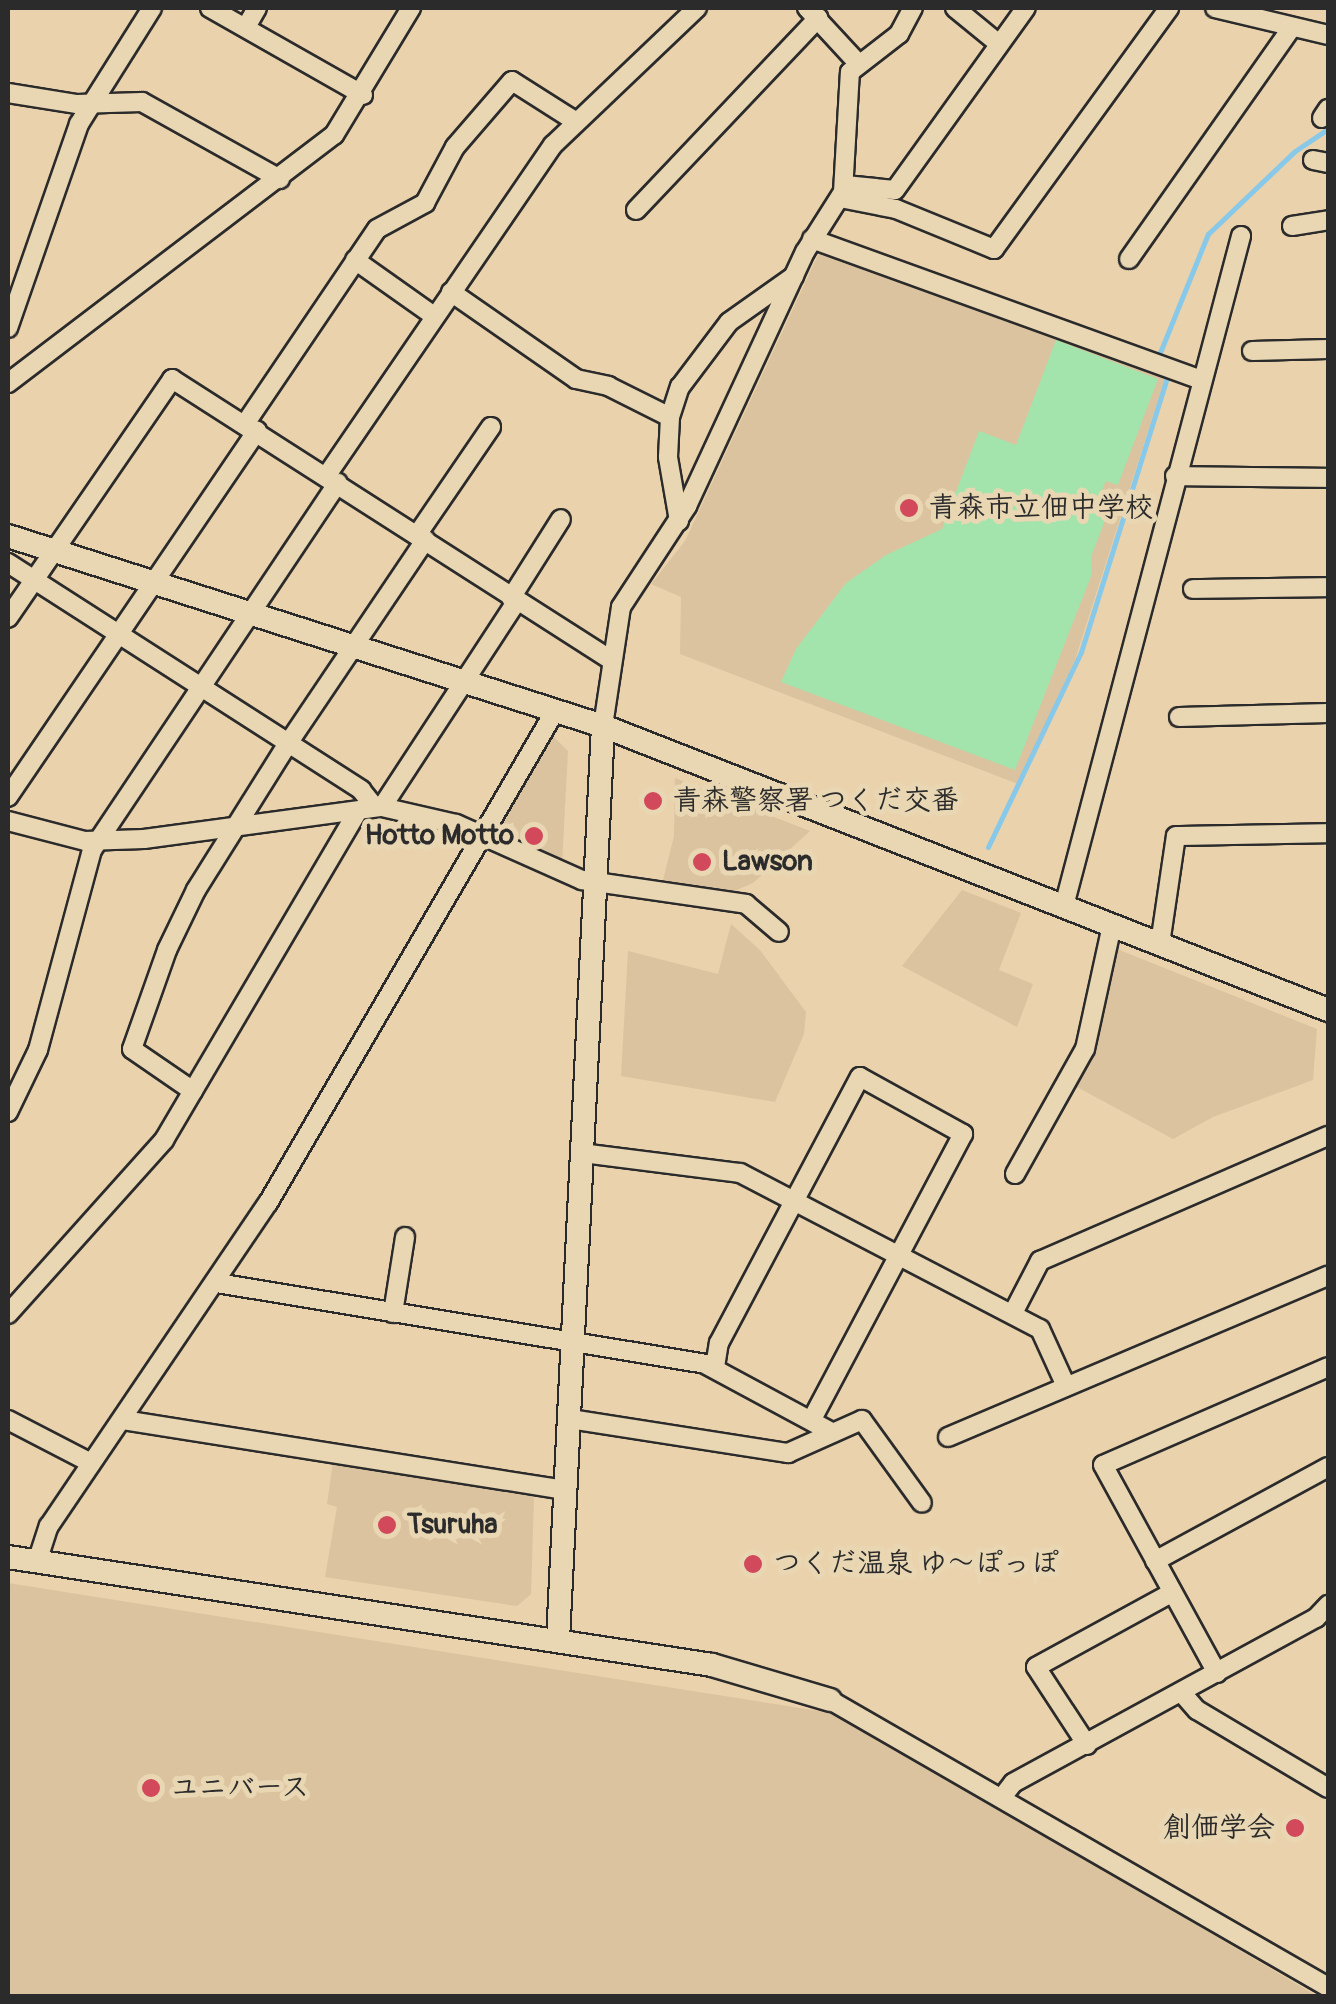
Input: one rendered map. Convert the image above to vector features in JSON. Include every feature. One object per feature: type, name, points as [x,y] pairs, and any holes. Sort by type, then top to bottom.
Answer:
[{"type":"street","points":[[8,328],[91,104],[152,8]]},
{"type":"street","points":[[210,8],[363,94]]},
{"type":"street","points":[[246,27],[257,8]]},
{"type":"street","points":[[8,383],[280,179],[342,126],[412,8]]},
{"type":"street","points":[[8,1112],[38,1050],[80,885],[98,841],[250,614],[451,292],[575,122],[697,8]]},
{"type":"street","points":[[558,1640],[603,726],[611,660],[628,593],[679,521],[812,239],[842,191],[848,92],[857,62],[899,34],[913,8]]},
{"type":"street","points":[[955,8],[999,44]]},
{"type":"street","points":[[892,199],[1026,8]]},
{"type":"street","points":[[842,191],[892,199],[994,250],[1169,8]]},
{"type":"street","points":[[1215,8],[1290,30],[1328,35]]},
{"type":"street","points":[[636,210],[812,13],[857,62]]},
{"type":"street","points":[[1129,259],[1290,30]]},
{"type":"street","points":[[8,797],[377,229],[425,204],[455,146],[512,81],[575,122]]},
{"type":"street","points":[[8,93],[91,104],[142,102],[280,179]]},
{"type":"street","points":[[1292,226],[1328,220]]},
{"type":"street","points":[[1064,906],[1198,379],[1241,236]]},
{"type":"street","points":[[812,239],[1198,379]]},
{"type":"street","points":[[355,260],[434,316]]},
{"type":"street","points":[[8,269],[26,275]]},
{"type":"street","points":[[679,521],[668,482],[670,417],[680,387],[714,338],[752,301],[794,276]]},
{"type":"street","points":[[451,292],[576,378],[608,386],[670,417]]},
{"type":"street","points":[[1252,351],[1328,349]]},
{"type":"street","points":[[8,618],[168,379],[332,479],[611,660]]},
{"type":"street","points":[[193,1091],[132,1049],[182,915],[491,426]]},
{"type":"street","points":[[1176,476],[1328,478]]},
{"type":"street","points":[[8,1314],[156,1150],[371,809],[463,681],[562,519]]},
{"type":"street","points":[[8,536],[603,726],[1328,1010]]},
{"type":"street","points":[[8,563],[362,790],[371,809]]},
{"type":"street","points":[[1193,590],[1328,587]]},
{"type":"street","points":[[38,1562],[49,1526],[218,1283],[556,711]]},
{"type":"street","points":[[1178,717],[1328,712]]},
{"type":"street","points":[[8,821],[98,841],[236,828],[371,809],[482,835],[596,883],[728,899],[752,907],[779,932]]},
{"type":"street","points":[[1160,944],[1176,836],[1328,833]]},
{"type":"street","points":[[1015,1174],[1085,1049],[1112,925]]},
{"type":"street","points":[[715,1367],[719,1343],[857,1078],[877,1086],[963,1134],[813,1418]]},
{"type":"street","points":[[1012,1313],[1040,1261],[1328,1136]]},
{"type":"street","points":[[582,1153],[733,1171],[1043,1332],[1066,1386]]},
{"type":"street","points":[[393,1314],[405,1237]]},
{"type":"street","points":[[948,1437],[1328,1276]]},
{"type":"street","points":[[218,1283],[715,1367],[813,1418],[833,1434]]},
{"type":"street","points":[[1217,1673],[1104,1461],[1328,1367]]},
{"type":"street","points":[[570,1419],[788,1453],[864,1421],[922,1503]]},
{"type":"street","points":[[8,1420],[91,1464]]},
{"type":"street","points":[[123,1420],[568,1490]]},
{"type":"street","points":[[1154,1561],[1328,1467]]},
{"type":"street","points":[[8,1557],[712,1665],[830,1700],[1003,1796],[1328,1987]]},
{"type":"street","points":[[1087,1745],[1036,1667],[1171,1592]]},
{"type":"street","points":[[1003,1796],[1013,1783],[1326,1614]]},
{"type":"street","points":[[1182,1693],[1197,1710],[1328,1788]]},
{"type":"shaded area","name":"青森市立佃中学校","points":[[826,252],[1166,375],[1075,660],[1018,784],[680,654],[681,597],[651,584],[685,541],[818,255]]},
{"type":"shaded area","points":[[553,736],[568,751],[562,865],[496,836]]},
{"type":"shaded area","points":[[675,778],[810,831],[753,883],[725,895],[662,884],[674,836]]},
{"type":"shaded area","points":[[962,890],[1021,913],[999,970],[1033,984],[1017,1027],[902,966]]},
{"type":"shaded area","points":[[731,924],[760,950],[806,1012],[804,1034],[775,1102],[621,1076],[628,951],[718,974]]},
{"type":"shaded area","points":[[1117,949],[1317,1029],[1313,1080],[1213,1117],[1173,1139],[1077,1087],[1091,1059]]},
{"type":"shaded area","points":[[333,1462],[529,1492],[534,1499],[531,1594],[517,1606],[325,1577],[337,1507],[327,1504]]},
{"type":"shaded area","points":[[8,1583],[838,1714],[1317,1996],[8,1996]]},
{"type":"green space","points":[[1056,340],[1158,379],[1118,485],[1106,481],[1094,508],[1107,515],[1091,557],[1092,574],[1015,770],[781,682],[796,649],[846,583],[886,555],[942,529],[979,431],[1016,445]]},
{"type":"waterway","points":[[1159,355],[1208,234],[1295,151],[1328,129]]},
{"type":"waterway","points":[[988,847],[1081,652],[1168,375]]},
{"type":"place","name":"青森市立佃中学校","points":[[909,508]]},
{"type":"place","name":"青森警察署 つくだ交番","points":[[653,801]]},
{"type":"place","name":"Hotto Motto","points":[[534,836]]},
{"type":"place","name":"Lawson","points":[[702,862]]},
{"type":"place","name":"Tsuruha","points":[[387,1525]]},
{"type":"place","name":"つくだ温泉 ゆ～ぽっぽ","points":[[753,1564]]},
{"type":"place","name":"ユニバース","points":[[151,1788]]},
{"type":"place","name":"創価学会","points":[[1295,1828]]}]
